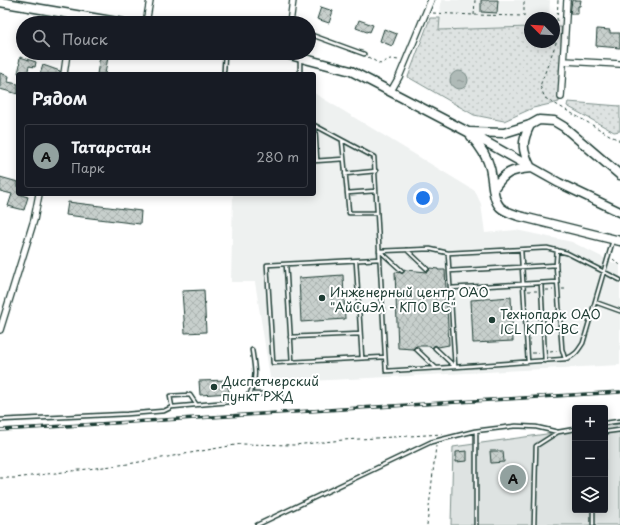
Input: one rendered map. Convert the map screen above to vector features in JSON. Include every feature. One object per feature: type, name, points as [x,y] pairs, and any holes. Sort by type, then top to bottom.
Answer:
[{"type":"street","points":[[147,16],[150,0]]},
{"type":"street","points":[[291,16],[293,0]]},
{"type":"street","points":[[391,92],[406,61],[431,0]]},
{"type":"street","points":[[561,97],[567,0]]},
{"type":"street","points":[[0,2],[58,16]]},
{"type":"street","points":[[64,72],[66,60]]},
{"type":"street","points":[[308,60],[351,71],[468,132],[571,190],[620,212]]},
{"type":"street","points":[[564,61],[620,64]]},
{"type":"street","points":[[468,132],[504,132],[546,119],[558,122],[620,175]]},
{"type":"street","points":[[530,125],[525,135],[523,146],[531,168]]},
{"type":"street","points":[[468,132],[477,143],[490,166],[495,199],[499,206],[504,210],[520,216],[617,240]]},
{"type":"street","points":[[494,188],[501,178],[507,173],[519,169],[531,168]]},
{"type":"street","points":[[0,330],[34,220],[39,196]]},
{"type":"lane","points":[[316,37],[364,54]]},
{"type":"lane","points":[[224,71],[225,60]]},
{"type":"lane","points":[[300,60],[300,72]]},
{"type":"lane","points":[[316,126],[374,157],[376,171],[375,191],[386,371],[546,361],[565,359],[576,354],[595,302],[609,256],[617,240]]},
{"type":"lane","points":[[342,140],[349,213],[377,213]]},
{"type":"lane","points":[[316,161],[344,159]]},
{"type":"lane","points":[[345,174],[376,171]]},
{"type":"lane","points":[[347,193],[375,191]]},
{"type":"lane","points":[[379,251],[430,249],[448,253],[547,248],[567,253],[620,280]]},
{"type":"lane","points":[[406,250],[427,269]]},
{"type":"lane","points":[[521,250],[528,362]]},
{"type":"lane","points":[[557,250],[557,282],[562,350],[565,359]]},
{"type":"lane","points":[[379,251],[402,271]]},
{"type":"lane","points":[[448,253],[455,367]]},
{"type":"lane","points":[[380,259],[267,265],[274,363],[385,357]]},
{"type":"lane","points":[[356,260],[362,358]]},
{"type":"lane","points":[[286,264],[292,362]]},
{"type":"lane","points":[[450,271],[556,265]]},
{"type":"lane","points":[[450,288],[557,282]]},
{"type":"lane","points":[[541,283],[546,361]]},
{"type":"lane","points":[[595,302],[620,311]]},
{"type":"lane","points":[[290,336],[360,334]]},
{"type":"lane","points":[[434,348],[455,367]]},
{"type":"lane","points":[[416,349],[437,368]]},
{"type":"lane","points":[[250,394],[255,376],[252,350]]},
{"type":"lane","points":[[0,420],[164,411],[172,407],[229,402],[250,394],[280,394]]},
{"type":"lane","points":[[172,407],[170,396],[190,395],[196,404]]},
{"type":"lane","points":[[608,423],[620,421]]},
{"type":"lane","points":[[257,525],[431,442],[476,431],[516,426],[536,427],[558,432]]},
{"type":"lane","points":[[534,525],[536,446],[558,432],[572,430]]},
{"type":"lane","points":[[608,432],[620,430]]},
{"type":"lane","points":[[476,431],[476,525]]},
{"type":"lane","points":[[594,513],[594,525]]},
{"type":"path","points":[[474,15],[475,0]]},
{"type":"path","points":[[426,12],[524,16],[524,0]]},
{"type":"path","points":[[558,0],[556,43],[540,86],[545,98],[620,141]]},
{"type":"path","points":[[364,54],[380,64],[390,59],[406,61]]},
{"type":"path","points":[[609,256],[620,265]]},
{"type":"path","points":[[0,478],[16,478],[128,464],[241,444],[294,445],[444,433]]},
{"type":"path","points":[[427,525],[436,441]]},
{"type":"shaded area","points":[[441,0],[550,0],[549,12],[524,12],[524,27],[439,30]]},
{"type":"shaded area","points":[[430,18],[440,18],[439,30],[524,27],[524,48],[560,48],[560,27],[562,27],[559,102],[533,108],[504,121],[474,115],[408,77]]},
{"type":"shaded area","points":[[316,94],[475,191],[481,204],[485,233],[516,230],[572,242],[620,266],[620,365],[271,383],[255,282],[231,282],[233,196],[316,196]]},
{"type":"shaded area","points":[[568,102],[620,106],[620,131],[614,132],[567,106]]},
{"type":"shaded area","points":[[620,424],[620,525],[451,525],[453,447],[572,430],[572,513],[608,513],[608,426]]},
{"type":"water","points":[[459,71],[465,74],[468,80],[465,86],[459,89],[453,86],[450,80],[453,74]]},
{"type":"building","points":[[481,0],[498,0],[497,13],[481,12]]},
{"type":"building","points":[[572,0],[581,0],[580,6],[578,6],[578,14],[570,14]]},
{"type":"building","points":[[321,7],[333,11],[329,23],[317,19]]},
{"type":"building","points":[[359,20],[373,25],[370,32],[356,28]]},
{"type":"building","points":[[384,29],[397,34],[392,46],[380,41]]},
{"type":"building","points":[[597,29],[610,30],[610,33],[620,33],[620,48],[596,46]]},
{"type":"building","points":[[20,60],[30,60],[36,62],[35,67],[29,66],[28,72],[18,72]]},
{"type":"building","points":[[99,60],[107,60],[105,72],[97,72]]},
{"type":"building","points":[[43,65],[60,71],[60,72],[41,72]]},
{"type":"building","points":[[0,73],[9,76],[8,82],[16,84],[16,93],[0,89]]},
{"type":"building","points":[[0,177],[16,181],[16,196],[28,197],[24,210],[8,206],[12,194],[0,191]]},
{"type":"building","points":[[68,202],[141,211],[140,224],[66,215]]},
{"type":"building","points":[[430,268],[445,270],[449,345],[438,347],[435,345],[432,348],[430,346],[416,346],[413,349],[398,348],[395,272],[403,273],[404,269],[427,272]]},
{"type":"building","name":"Инженерный центр ОАО \"АйСиЭл - КПО ВС\"","points":[[343,275],[345,319],[301,322],[299,278]]},
{"type":"building","points":[[204,290],[206,332],[185,333],[182,291]]},
{"type":"building","name":"Технопарк OAO ICL КПО-ВС","points":[[511,297],[513,341],[473,343],[471,300]]},
{"type":"building","name":"Диспетчерский пункт РЖД","points":[[228,380],[229,393],[200,395],[199,381]]},
{"type":"building","points":[[467,451],[467,461],[456,462],[456,452]]},
{"type":"building","points":[[490,451],[503,451],[504,462],[491,463]]},
{"type":"railway","points":[[0,430],[620,392]]},
{"type":"place","name":"Инженерный центр ОАО \"АйСиЭл - КПО ВС\"","points":[[322,298]]},
{"type":"place","name":"Технопарк OAO ICL КПО-ВС","points":[[492,320]]},
{"type":"place","name":"Диспетчерский пункт РЖД","points":[[214,387]]},
{"type":"place","name":"Татарстан","points":[[513,478]]}]
